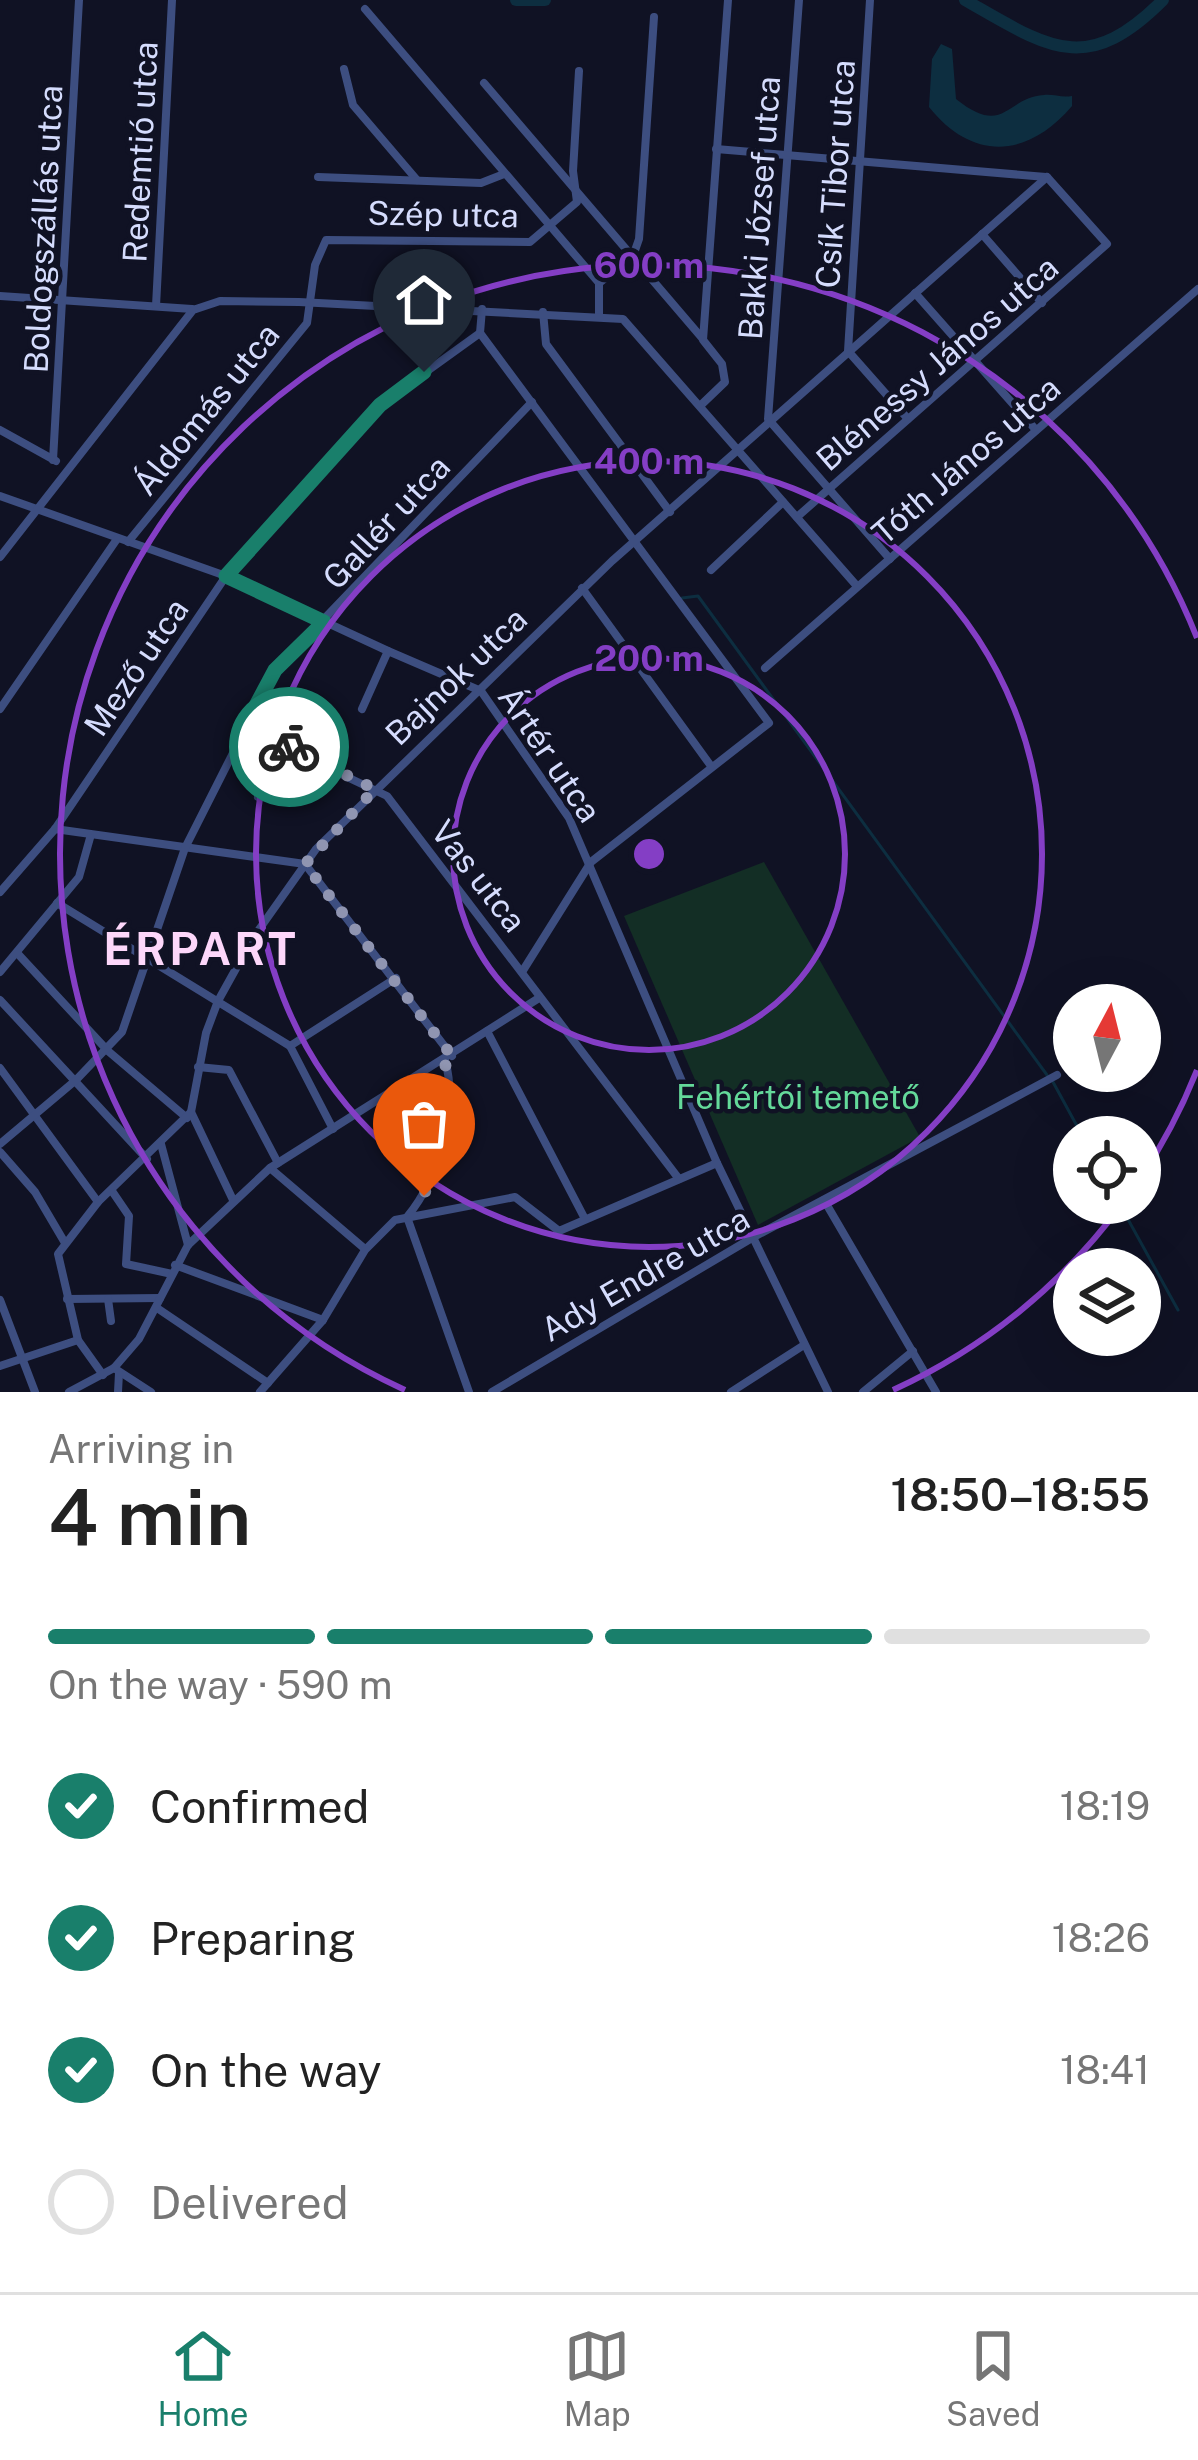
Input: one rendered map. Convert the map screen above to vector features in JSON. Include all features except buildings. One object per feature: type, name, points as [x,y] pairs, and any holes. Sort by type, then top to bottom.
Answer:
[{"type":"street","name":"Boldogszállás utca","points":[[53,460],[79,0]]},
{"type":"street","name":"Redemtió utca","points":[[156,306],[172,0]]},
{"type":"street","points":[[704,340],[728,0]]},
{"type":"street","name":"Bakki József utca","points":[[768,419],[799,0]]},
{"type":"street","name":"Csík Tibor utca","points":[[848,351],[870,0]]},
{"type":"street","points":[[364,9],[599,283],[599,314]]},
{"type":"street","points":[[599,283],[633,256],[639,239],[654,17]]},
{"type":"street","points":[[344,69],[353,105],[418,181]]},
{"type":"street","points":[[550,227],[577,202],[579,71]]},
{"type":"street","points":[[484,83],[704,340],[726,373],[725,382],[700,405]]},
{"type":"street","points":[[716,149],[1047,177]]},
{"type":"street","points":[[318,177],[481,183],[504,174]]},
{"type":"street","name":"Bajnok utca","points":[[189,1115],[218,1001],[253,938],[305,864],[375,789],[481,692],[488,676],[582,588],[1047,177]]},
{"type":"street","name":"Blénessy János utca","points":[[797,518],[1107,244],[1047,177]]},
{"type":"street","name":"Szép utca","points":[[311,303],[315,265],[326,240],[530,242],[550,227]]},
{"type":"street","points":[[982,234],[1042,303]]},
{"type":"street","name":"Tóth János utca","points":[[765,668],[1198,289]]},
{"type":"street","points":[[915,293],[1036,430]]},
{"type":"street","points":[[0,296],[193,310],[220,301],[599,314],[634,327],[856,586]]},
{"type":"street","name":"Áldomás utca","points":[[128,542],[307,323],[311,303]]},
{"type":"street","points":[[0,557],[66,466],[193,310]]},
{"type":"street","points":[[482,310],[480,333],[768,717],[767,728],[591,862],[522,972]]},
{"type":"street","points":[[543,312],[546,344],[670,512]]},
{"type":"street","name":"Mező utca","points":[[0,892],[55,830],[226,576],[380,405],[480,333]]},
{"type":"street","points":[[848,351],[908,419]]},
{"type":"street","name":"Gallér utca","points":[[108,1051],[128,1018],[185,848],[275,670],[532,402]]},
{"type":"street","points":[[768,419],[890,559]]},
{"type":"street","points":[[0,430],[66,466]]},
{"type":"street","name":"Ártér utca","points":[[0,496],[226,576],[481,692],[569,818],[591,862],[717,1163],[828,1392]]},
{"type":"street","points":[[711,570],[783,502]]},
{"type":"street","points":[[0,709],[117,539]]},
{"type":"street","points":[[582,588],[712,766]]},
{"type":"street","points":[[362,710],[388,651]]},
{"type":"street","points":[[244,728],[375,789]]},
{"type":"street","points":[[258,797],[284,745]]},
{"type":"street","name":"Vas utca","points":[[375,789],[387,796],[680,1179]]},
{"type":"street","points":[[55,830],[305,864],[396,978],[448,1058],[449,1106],[432,1179],[407,1217]]},
{"type":"street","points":[[0,972],[80,877],[90,838]]},
{"type":"street","points":[[57,903],[290,1046],[332,1129]]},
{"type":"street","points":[[18,954],[108,1051],[189,1115],[232,1200]]},
{"type":"street","points":[[290,1046],[396,978]]},
{"type":"street","points":[[118,1392],[116,1371],[188,1245],[232,1200],[274,1166],[539,998]]},
{"type":"street","points":[[0,1000],[147,1159]]},
{"type":"street","points":[[487,1031],[585,1219]]},
{"type":"street","points":[[65,1244],[35,1192],[0,1148],[34,1112],[108,1051]]},
{"type":"street","points":[[0,1067],[98,1202]]},
{"type":"street","points":[[198,1067],[229,1070],[274,1166],[365,1250]]},
{"type":"street","name":"Ady Endre utca","points":[[492,1392],[752,1238],[1053,1078]]},
{"type":"street","points":[[103,1375],[79,1340],[57,1261],[98,1202],[189,1115]]},
{"type":"street","points":[[161,1144],[188,1245]]},
{"type":"street","points":[[260,1392],[323,1320],[365,1250],[395,1220],[515,1197],[552,1229],[717,1163]]},
{"type":"street","points":[[112,1191],[129,1216],[126,1264],[174,1270],[323,1320]]},
{"type":"street","points":[[824,1200],[935,1392]]},
{"type":"street","points":[[407,1217],[470,1392]]},
{"type":"street","points":[[67,1299],[159,1303],[268,1384]]},
{"type":"street","points":[[108,1299],[111,1321]]},
{"type":"street","points":[[0,1300],[35,1392]]},
{"type":"street","points":[[0,1366],[79,1340]]},
{"type":"street","points":[[731,1392],[804,1345]]},
{"type":"street","points":[[863,1392],[913,1351]]},
{"type":"street","points":[[69,1392],[116,1371],[151,1392]]},
{"type":"green space","name":"Fehértói temető","points":[[764,862],[920,1137],[758,1225],[624,916]]},
{"type":"water","points":[[941,44],[952,49],[956,99],[972,110],[995,115],[1031,97],[1048,95],[1072,96],[1072,106],[1037,136],[1018,144],[1000,147],[963,137],[929,107],[932,59]]},
{"type":"waterway","points":[[516,0],[545,0]]},
{"type":"waterway","points":[[965,0],[1021,31],[1067,47],[1111,39],[1163,0]]},
{"type":"waterway","points":[[682,598],[698,596],[1047,1075]]},
{"type":"waterway","points":[[1058,1092],[1072,1116]]},
{"type":"waterway","points":[[1131,1224],[1178,1310]]},
{"type":"way so far","points":[[289,747],[375,789],[305,864],[452,1056],[445,1060],[449,1106],[424,1196]]},
{"type":"district","name":"ÉRPART","points":[[201,949]]},
{"type":"route","points":[[289,747],[244,728],[275,670],[324,622],[226,576],[380,405],[424,372]]}]
